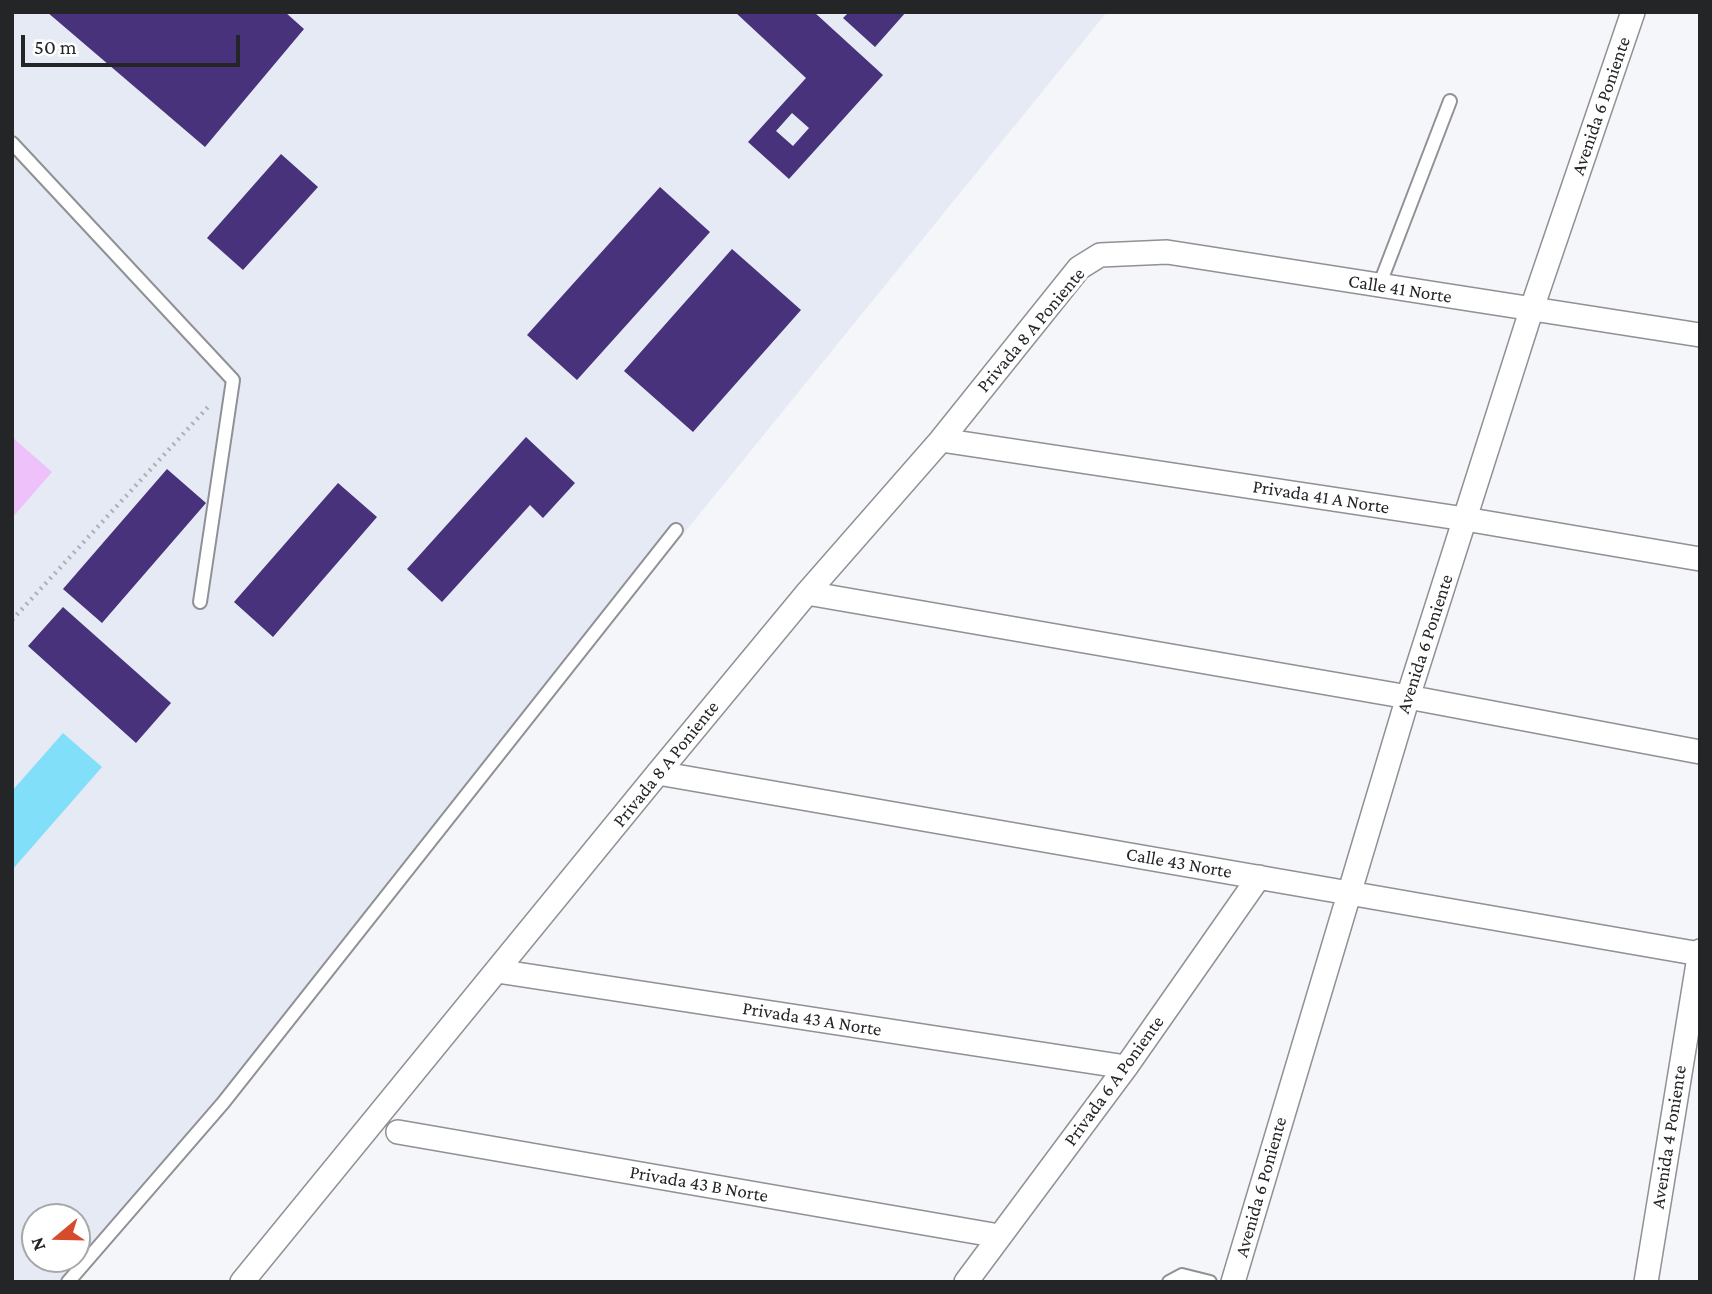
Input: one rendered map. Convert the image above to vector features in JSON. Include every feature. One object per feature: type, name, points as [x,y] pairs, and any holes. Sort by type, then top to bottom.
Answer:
[{"type":"street","name":"Avenida 6 Poniente","points":[[1233,1282],[1408,697],[1531,311],[1633,12]]},
{"type":"street","name":"Calle 41 Norte","points":[[1100,255],[1167,252],[1531,311],[1700,335]]},
{"type":"street","name":"Privada 8 A Poniente","points":[[242,1282],[367,1126],[498,971],[807,593],[941,440],[1079,268],[1100,255]]},
{"type":"street","name":"Privada 41 A Norte","points":[[941,440],[1465,519],[1700,559]]},
{"type":"street","points":[[807,593],[1408,697],[1700,752]]},
{"type":"street","name":"Calle 43 Norte","points":[[658,773],[1699,953]]},
{"type":"street","name":"Privada 6 A Poniente","points":[[966,1282],[1126,1067],[1259,877]]},
{"type":"street","name":"Avenida 4 Poniente","points":[[1646,1282],[1699,953]]},
{"type":"street","name":"Privada 43 A Norte","points":[[498,971],[1126,1067]]},
{"type":"street","name":"Privada 43 B Norte","points":[[398,1132],[999,1236]]},
{"type":"lane","points":[[1379,286],[1450,101]]},
{"type":"lane","points":[[12,143],[233,380],[200,602]]},
{"type":"lane","points":[[68,1282],[223,1103],[676,530]]},
{"type":"lane","points":[[1169,1282],[1182,1275],[1210,1282]]},
{"type":"path","points":[[12,620],[233,380]]},
{"type":"shaded area","points":[[12,12],[1107,12],[91,1264],[91,1203],[21,1203],[21,1273],[83,1273],[76,1282],[12,1282]]},
{"type":"shaded area","points":[[12,437],[52,472],[12,518]]},
{"type":"water","points":[[63,733],[102,767],[12,870],[12,791]]},
{"type":"building","points":[[47,12],[285,12],[304,29],[205,147]]},
{"type":"building","points":[[735,12],[814,12],[883,75],[789,179],[748,142],[806,78]],"holes":[[[792,113],[809,128],[793,146],[776,131]]]},
{"type":"building","points":[[849,12],[906,12],[875,47],[843,18]]},
{"type":"building","points":[[281,154],[318,187],[243,270],[207,238]]},
{"type":"building","points":[[660,187],[710,232],[577,380],[527,335]]},
{"type":"building","points":[[732,249],[801,310],[693,432],[624,371]]},
{"type":"building","points":[[526,437],[575,483],[543,518],[530,505],[442,602],[407,569]]},
{"type":"building","points":[[167,469],[206,503],[102,623],[63,589]]},
{"type":"building","points":[[338,483],[377,517],[273,637],[234,602]]},
{"type":"building","points":[[63,607],[171,703],[136,743],[28,646]]}]
